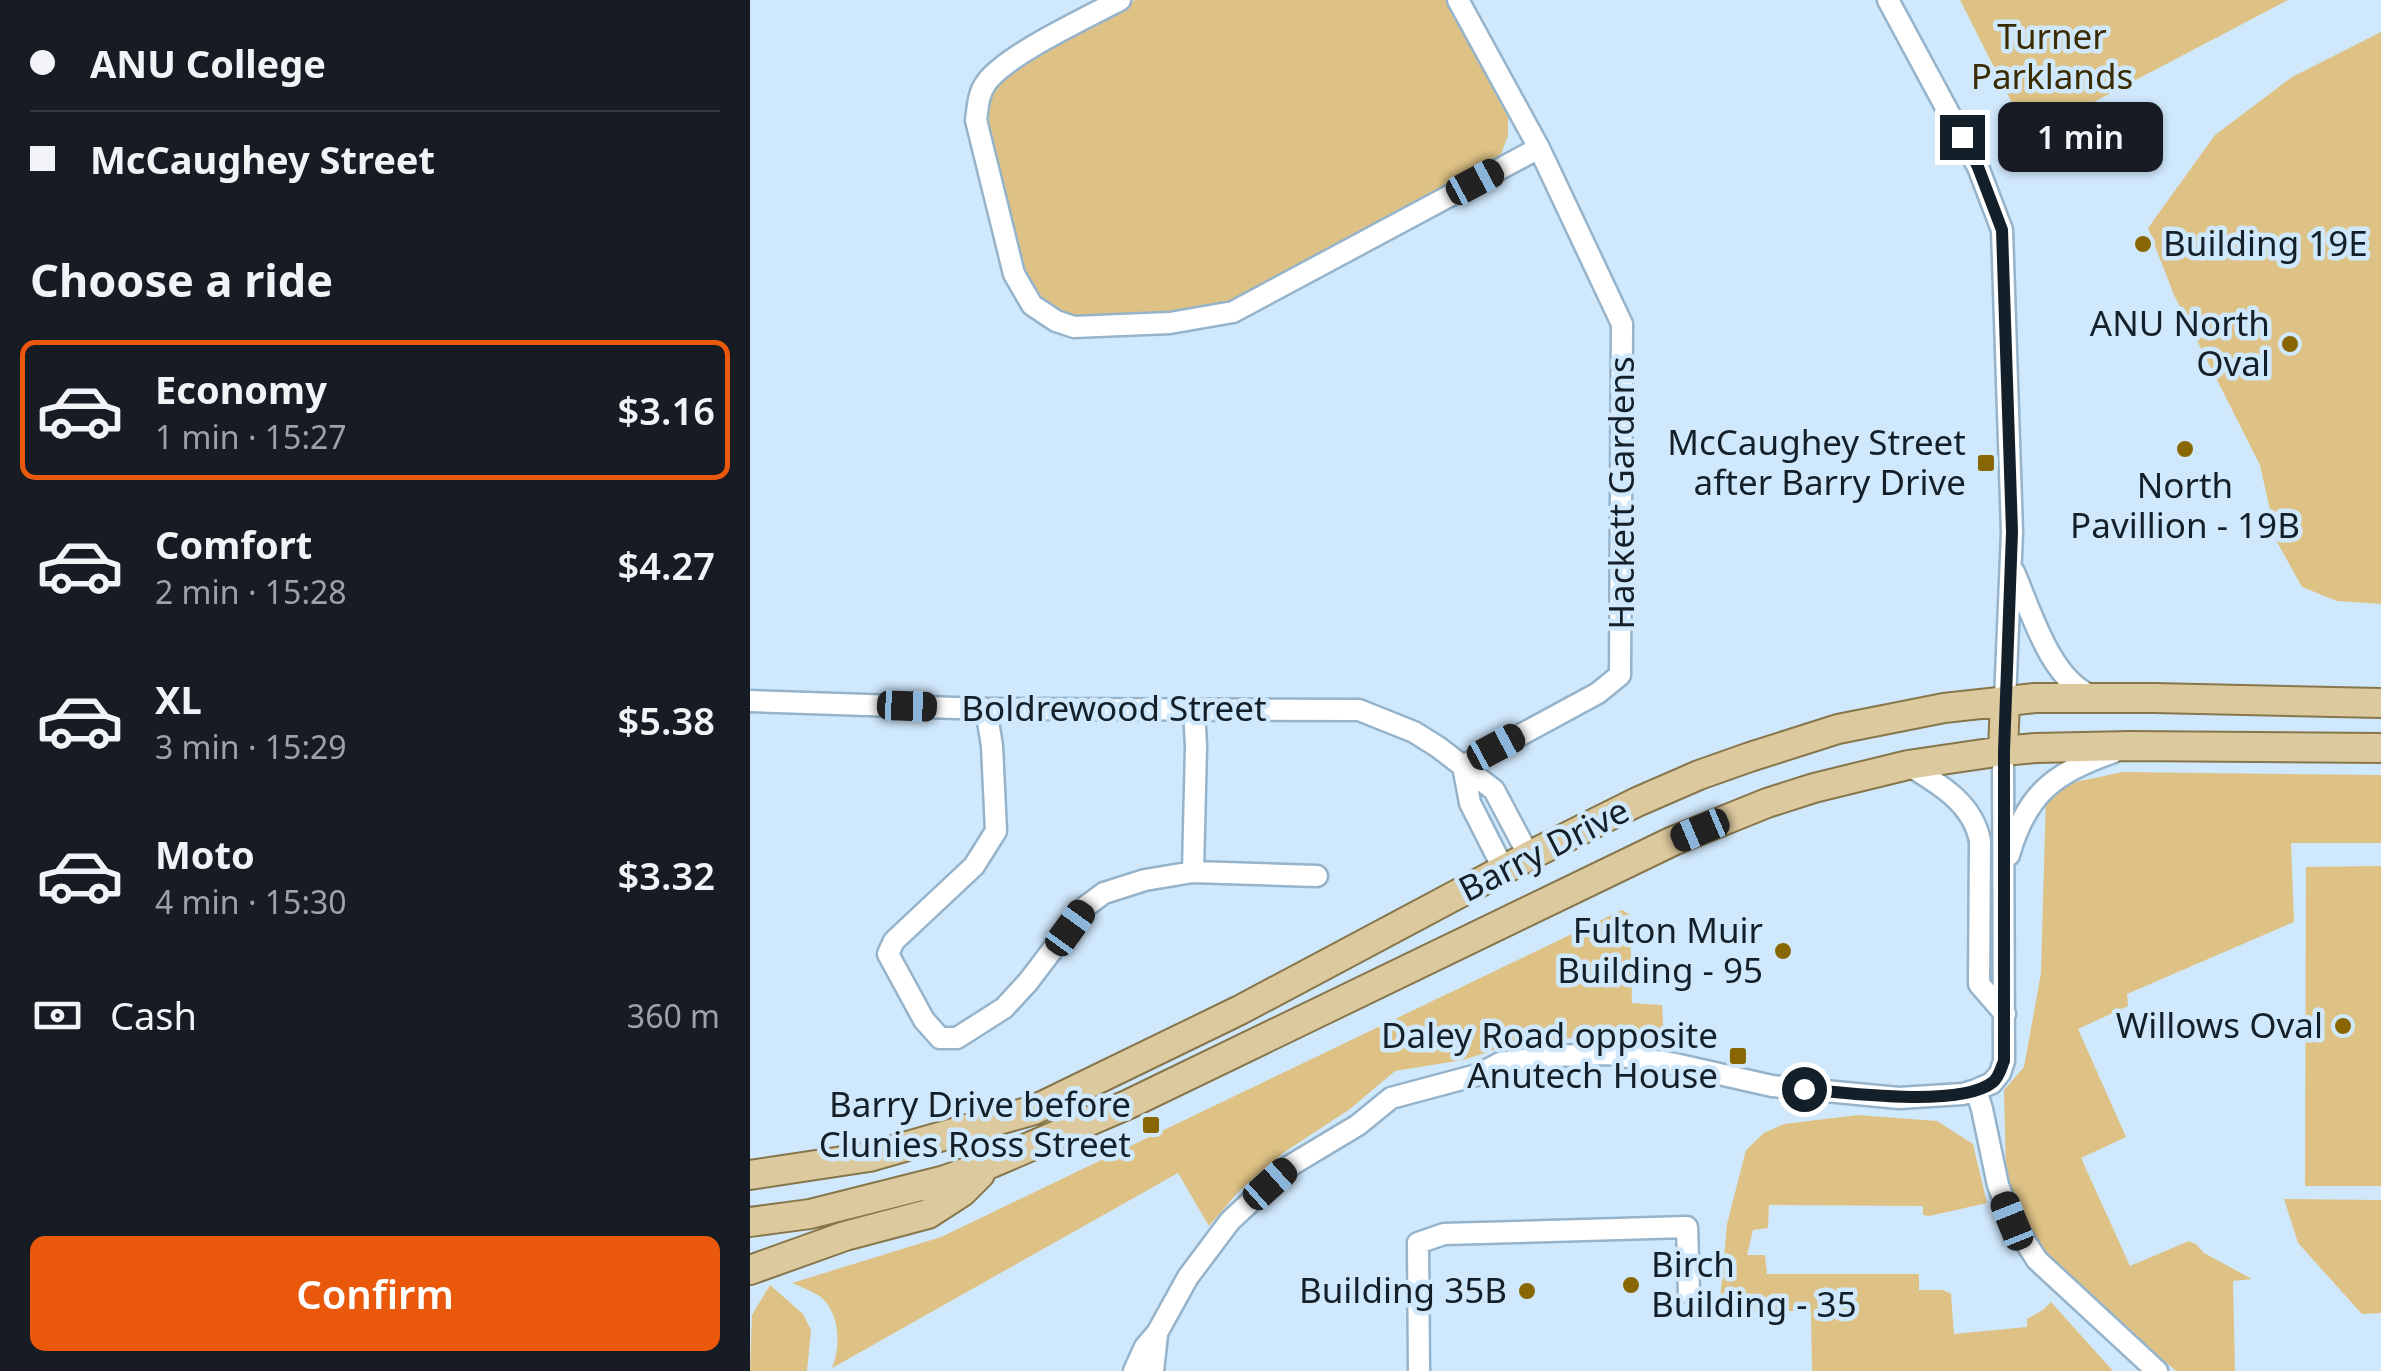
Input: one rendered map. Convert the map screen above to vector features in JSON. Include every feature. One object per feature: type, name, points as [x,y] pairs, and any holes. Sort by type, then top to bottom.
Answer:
[{"type":"main road","name":"Barry Drive","points":[[750,1176],[869,1157],[1034,1110],[1240,1010],[1530,856],[1664,790],[1792,742],[1893,717],[2006,700],[2381,703]]},
{"type":"main road","points":[[2004,751],[2006,700]]},
{"type":"main road","name":"Barry Drive","points":[[750,1222],[810,1214],[945,1180],[992,1163],[1129,1104],[1673,841],[1814,788],[1908,765],[2004,751],[2130,746],[2381,748]]},
{"type":"main road","points":[[1530,856],[1541,904]]},
{"type":"main road","points":[[1504,870],[1541,904]]},
{"type":"main road","points":[[750,1270],[845,1236],[928,1214],[962,1192],[992,1163]]},
{"type":"street","points":[[1120,0],[1012,59],[988,79],[979,96],[976,120],[1014,274],[1032,305],[1056,321],[1074,327],[1170,323],[1233,312],[1538,148]]},
{"type":"street","name":"Hackett Gardens","points":[[1458,0],[1538,148],[1622,324],[1620,675],[1598,692],[1462,766]]},
{"type":"street","points":[[1888,0],[1978,167],[2002,230],[2011,565],[2006,700]]},
{"type":"street","points":[[2011,565],[2060,670],[2081,691],[2098,698]]},
{"type":"street","name":"Boldrewood Street","points":[[750,701],[986,709],[1359,710],[1414,732],[1494,790],[1530,856]]},
{"type":"street","points":[[986,709],[996,831],[974,866],[894,941],[888,954],[924,1020],[940,1038],[958,1038],[1004,1008],[1085,907],[1104,893],[1145,880],[1193,872],[1317,876]]},
{"type":"street","points":[[1193,872],[1194,710]]},
{"type":"street","points":[[2004,873],[2020,824],[2048,784],[2078,766],[2130,746]]},
{"type":"street","points":[[1134,1371],[1188,1277],[1230,1221],[1288,1168],[1358,1125],[1390,1098],[1477,1075],[1500,1063],[1609,1054],[1772,1086],[1899,1098],[1963,1094],[1992,1083],[2004,1061],[2004,751]]},
{"type":"street","points":[[1908,765],[1952,794],[1978,832],[1979,984],[2004,1014]]},
{"type":"street","points":[[1462,766],[1470,803],[1504,870]]},
{"type":"street","points":[[1976,1090],[1998,1184],[2012,1221],[2037,1260],[2157,1371]]},
{"type":"street","points":[[1419,1371],[1418,1243],[1444,1234],[1687,1226],[1689,1294]]},
{"type":"street","points":[[1154,1371],[1157,1333]]},
{"type":"green space","points":[[1135,0],[1446,0],[1508,117],[1508,136],[1501,154],[1239,300],[1208,309],[1087,317],[1056,312],[1045,306],[1027,280],[989,125],[989,94],[1015,64]]},
{"type":"green space","name":"Turner Parklands","points":[[1960,0],[2288,0],[2031,135]]},
{"type":"green space","name":"ANU North Oval","points":[[2381,32],[2381,604],[2337,601],[2302,587],[2277,542],[2260,465],[2174,295],[2148,228],[2215,135],[2292,77]]},
{"type":"green space","points":[[2123,772],[2381,775],[2381,843],[2291,843],[2294,922],[2127,994],[2128,1006],[2078,1029],[2126,1137],[2081,1158],[2130,1266],[2189,1241],[2252,1279],[2233,1281],[2235,1371],[2176,1371],[2048,1256],[2024,1218],[2006,1176],[2004,1090],[2024,1067],[2041,973],[2046,794],[2061,785]]},
{"type":"green space","name":"Willows Oval","points":[[2381,866],[2381,1186],[2305,1186],[2306,867]]},
{"type":"green space","points":[[1622,910],[1630,915],[1632,1003],[1662,1005],[1664,1039],[1611,1034],[1541,1041],[1395,1071],[1350,1109],[1283,1153],[1239,1191],[1209,1226],[1178,1173],[832,1368],[838,1341],[832,1313],[819,1296],[792,1283],[941,1237]]},
{"type":"green space","points":[[1858,1115],[1937,1121],[1973,1144],[1987,1203],[1929,1216],[1923,1215],[1923,1206],[1769,1205],[1768,1228],[1753,1230],[1747,1255],[1765,1255],[1767,1274],[1919,1274],[1919,1290],[1951,1294],[1954,1334],[2027,1327],[2027,1319],[2051,1302],[2113,1371],[1812,1371],[1811,1311],[1741,1311],[1720,1300],[1727,1224],[1746,1150],[1764,1133],[1784,1124]]},
{"type":"green space","points":[[2284,1199],[2381,1200],[2381,1313],[2362,1314],[2298,1243]]},
{"type":"green space","points":[[770,1285],[803,1314],[811,1330],[807,1371],[750,1371],[752,1315]]},
{"type":"place","name":"Building 19E","points":[[2143,244]]},
{"type":"place","name":"ANU North Oval","points":[[2290,344]]},
{"type":"place","name":"North Pavillion - 19B","points":[[2185,449]]},
{"type":"place","name":"McCaughey Street after Barry Drive","points":[[1986,463]]},
{"type":"place","name":"Fulton Muir Building - 95","points":[[1783,951]]},
{"type":"place","name":"Willows Oval","points":[[2343,1026]]},
{"type":"place","name":"Daley Road opposite Anutech House","points":[[1738,1056]]},
{"type":"place","name":"Barry Drive before Clunies Ross Street","points":[[1151,1125]]},
{"type":"place","name":"Birch Building - 35","points":[[1631,1285]]},
{"type":"place","name":"Building 35B","points":[[1527,1291]]},
{"type":"route","points":[[1804,1089],[1899,1098],[1963,1094],[1992,1083],[2004,1061],[2004,751],[2012,532],[2002,230],[1962,137]]}]
